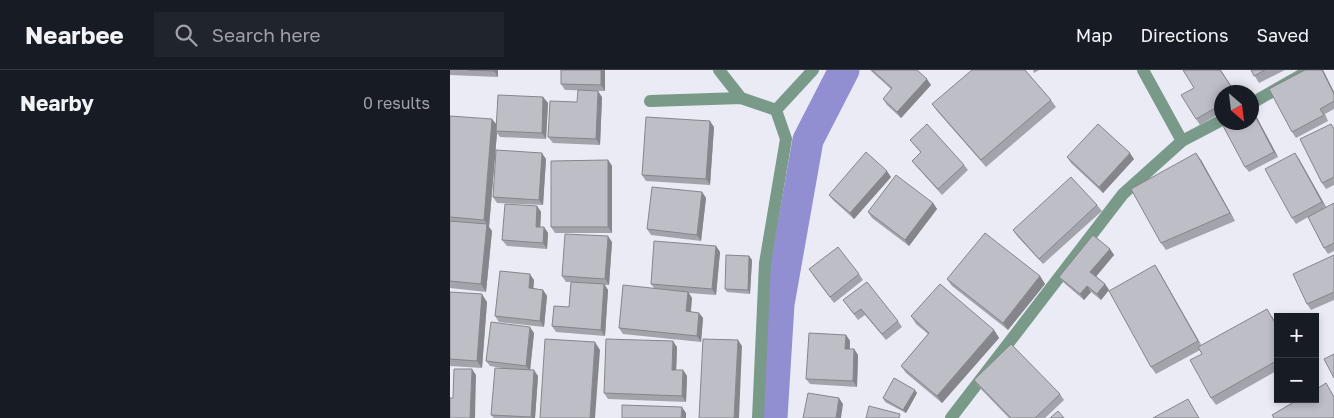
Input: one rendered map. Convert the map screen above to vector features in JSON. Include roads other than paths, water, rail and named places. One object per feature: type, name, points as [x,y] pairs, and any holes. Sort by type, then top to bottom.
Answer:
[{"type":"street","points":[[719,70],[742,98]]},
{"type":"street","points":[[776,110],[813,70]]},
{"type":"street","points":[[1143,70],[1182,141]]},
{"type":"street","points":[[1259,99],[1310,70]]},
{"type":"street","points":[[650,101],[742,98],[776,110]]},
{"type":"street","points":[[758,418],[765,263],[786,139],[776,110]]},
{"type":"street","points":[[950,418],[1123,194],[1182,141],[1214,124]]},
{"type":"waterway","points":[[772,418],[779,304],[808,140],[844,70]]}]
